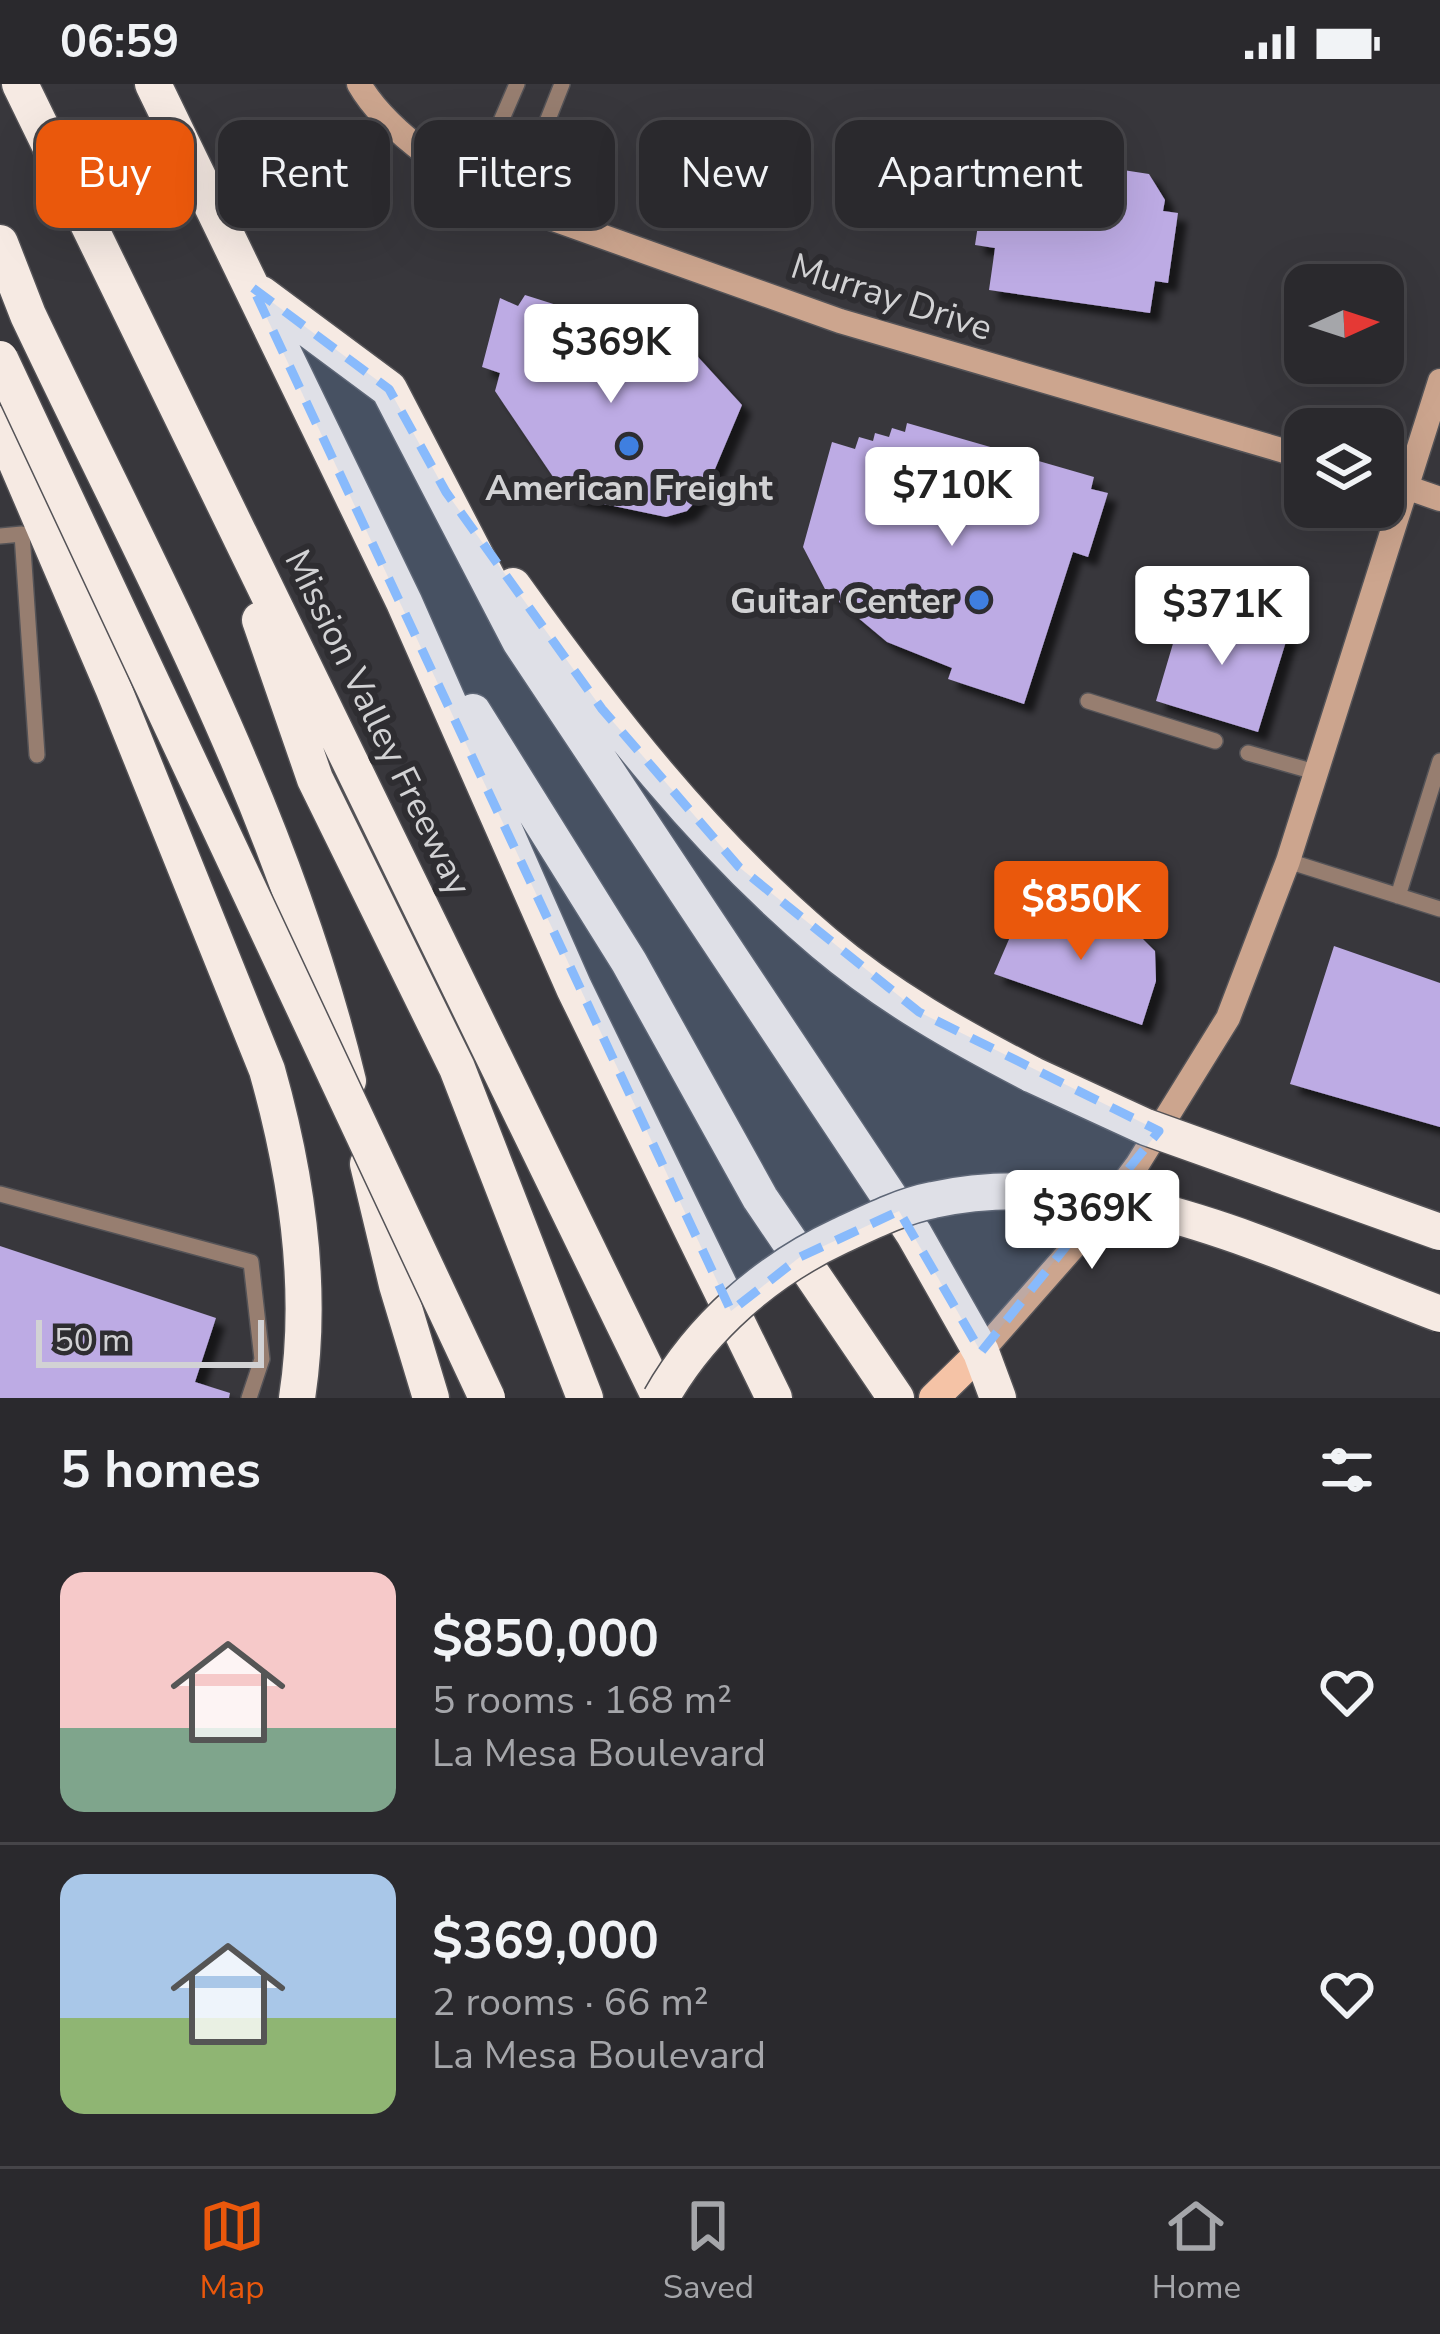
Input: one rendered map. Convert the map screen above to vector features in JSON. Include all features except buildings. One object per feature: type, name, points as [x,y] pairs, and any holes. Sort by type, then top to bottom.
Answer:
[{"type":"highway","name":"Mission Valley Freeway","points":[[20,84],[660,1398]]},
{"type":"highway","name":"Mission Valley Freeway","points":[[153,84],[404,602],[574,988],[774,1398]]},
{"type":"highway","points":[[0,243],[28,315],[236,756],[295,900],[336,1032],[397,1285],[431,1398]]},
{"type":"highway","points":[[253,288],[389,389],[520,641],[914,1234],[981,1352],[998,1398]]},
{"type":"highway","points":[[0,359],[487,1398]]},
{"type":"highway","points":[[0,424],[114,690],[267,1070],[285,1132],[299,1220],[304,1295],[297,1398]]},
{"type":"highway","points":[[206,463],[315,779],[457,1068],[585,1398]]},
{"type":"highway","points":[[446,492],[602,709],[686,811],[740,867],[865,975],[953,1034],[1146,1126],[1440,1232]]},
{"type":"highway","points":[[404,602],[629,962],[760,1198],[896,1398]]},
{"type":"highway","points":[[660,1398],[714,1327],[765,1280],[872,1222],[930,1200],[973,1193],[1084,1193],[1138,1204],[1440,1314]]},
{"type":"main road","name":"Murray Drive","points":[[359,84],[414,142]]},
{"type":"main road","name":"Murray Drive","points":[[579,228],[840,321],[1284,451]]},
{"type":"main road","points":[[1404,460],[1440,381]]},
{"type":"main road","points":[[1404,486],[1440,499]]},
{"type":"main road","points":[[934,1398],[981,1352],[1084,1234],[1179,1102],[1228,1018],[1288,861],[1381,528]]},
{"type":"lane","points":[[501,120],[517,84]]},
{"type":"lane","points":[[548,120],[562,84]]},
{"type":"lane","points":[[0,536],[22,534],[37,755]]},
{"type":"lane","points":[[1088,701],[1215,741]]},
{"type":"lane","points":[[1248,753],[1315,772]]},
{"type":"lane","points":[[1398,896],[1440,761]]},
{"type":"lane","points":[[1288,861],[1440,909]]},
{"type":"lane","points":[[0,1194],[251,1262],[262,1359],[249,1398]]},
{"type":"highlighted area","points":[[253,288],[389,389],[446,492],[602,709],[739,867],[919,1012],[1159,1131],[981,1352],[899,1211],[800,1257],[731,1311]]},
{"type":"place","name":"American Freight","points":[[629,446]]},
{"type":"place","name":"Guitar Center","points":[[979,600]]}]
